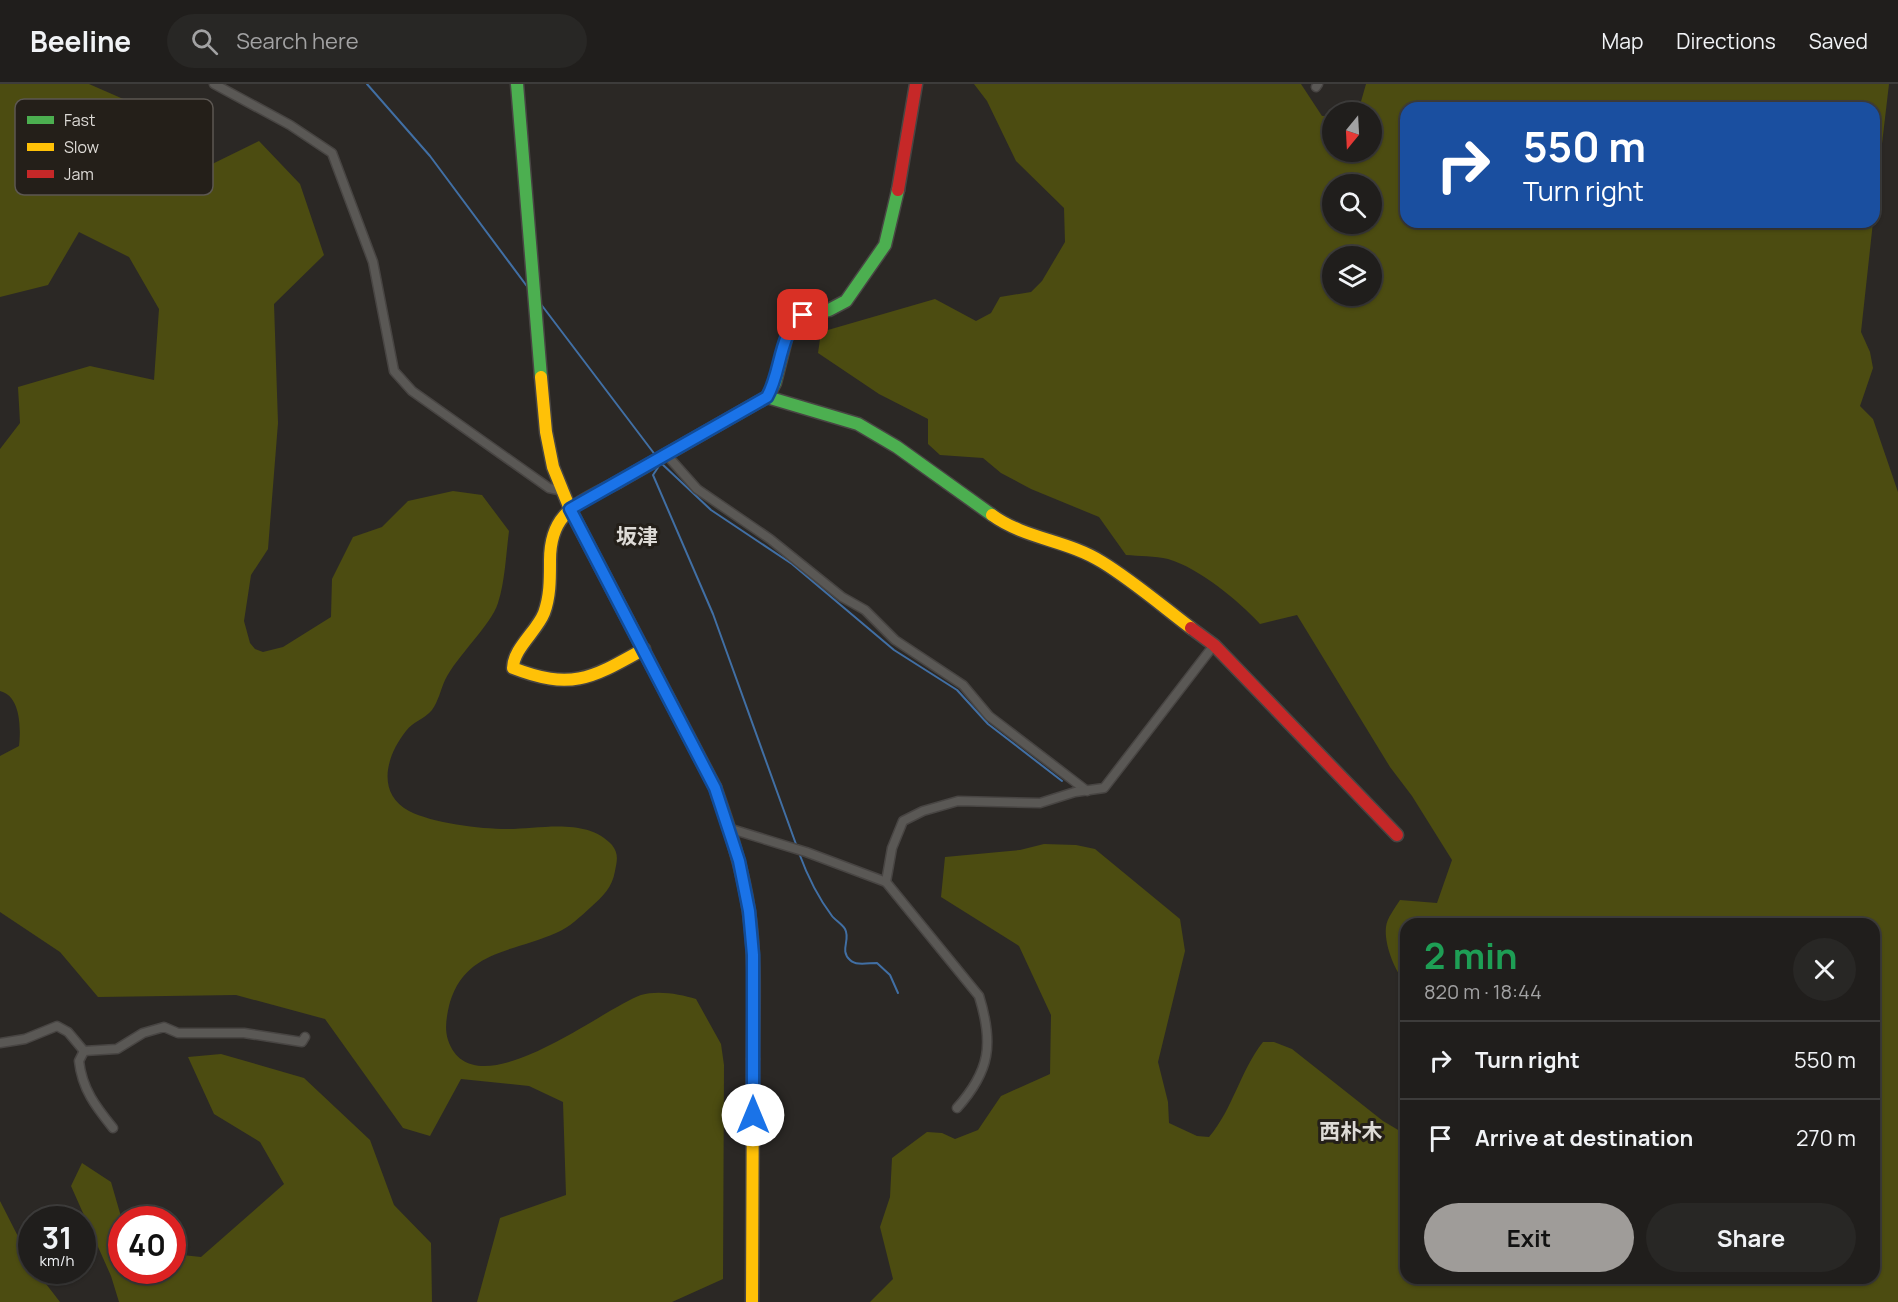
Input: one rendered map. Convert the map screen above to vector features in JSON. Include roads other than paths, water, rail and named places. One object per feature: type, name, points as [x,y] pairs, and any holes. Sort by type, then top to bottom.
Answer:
[{"type":"street","points":[[214,84],[297,129],[332,153],[373,262],[394,371],[412,391],[437,409],[549,488],[563,491]]},
{"type":"street","points":[[518,84],[546,432],[553,467],[570,509],[715,788],[739,861],[749,911],[753,955],[752,1302]]},
{"type":"street","points":[[644,649],[586,680],[566,682],[527,674],[513,668],[513,660],[541,623],[548,602],[551,531],[563,514],[570,509],[767,397],[775,383],[787,335],[793,323],[803,315],[829,310],[846,301],[885,245],[898,192],[916,84]]},
{"type":"street","points":[[767,397],[858,424],[897,447],[1002,522],[1043,540],[1058,542],[1101,561],[1214,645],[1397,835]]},
{"type":"street","points":[[660,456],[696,489],[770,539],[842,597],[865,610],[895,640],[963,686],[989,716],[1087,791]]},
{"type":"street","points":[[886,882],[893,842],[903,821],[923,811],[958,801],[1040,803],[1104,788],[1214,645]]},
{"type":"street","points":[[728,828],[806,852],[886,882],[979,996],[986,1018],[985,1063],[980,1079],[957,1108]]},
{"type":"street","points":[[0,1043],[25,1040],[57,1026],[68,1032],[84,1052]]},
{"type":"street","points":[[84,1052],[117,1049],[143,1033],[164,1027],[178,1033],[244,1033],[302,1042],[305,1037]]},
{"type":"street","points":[[84,1052],[79,1061],[86,1089],[97,1110],[113,1128]]},
{"type":"waterway","points":[[367,84],[430,156],[529,289]]},
{"type":"waterway","points":[[540,303],[656,456]]},
{"type":"waterway","points":[[661,463],[711,510],[792,564],[894,650],[957,690],[988,724],[1062,781]]},
{"type":"waterway","points":[[661,463],[653,475],[713,614],[797,847]]},
{"type":"waterway","points":[[799,853],[822,901],[845,929],[847,956],[855,963],[877,963],[890,975],[898,993]]},
{"type":"district","name":"坂津","points":[[637,537]]},
{"type":"district","name":"西朴木","points":[[1351,1132]]}]
